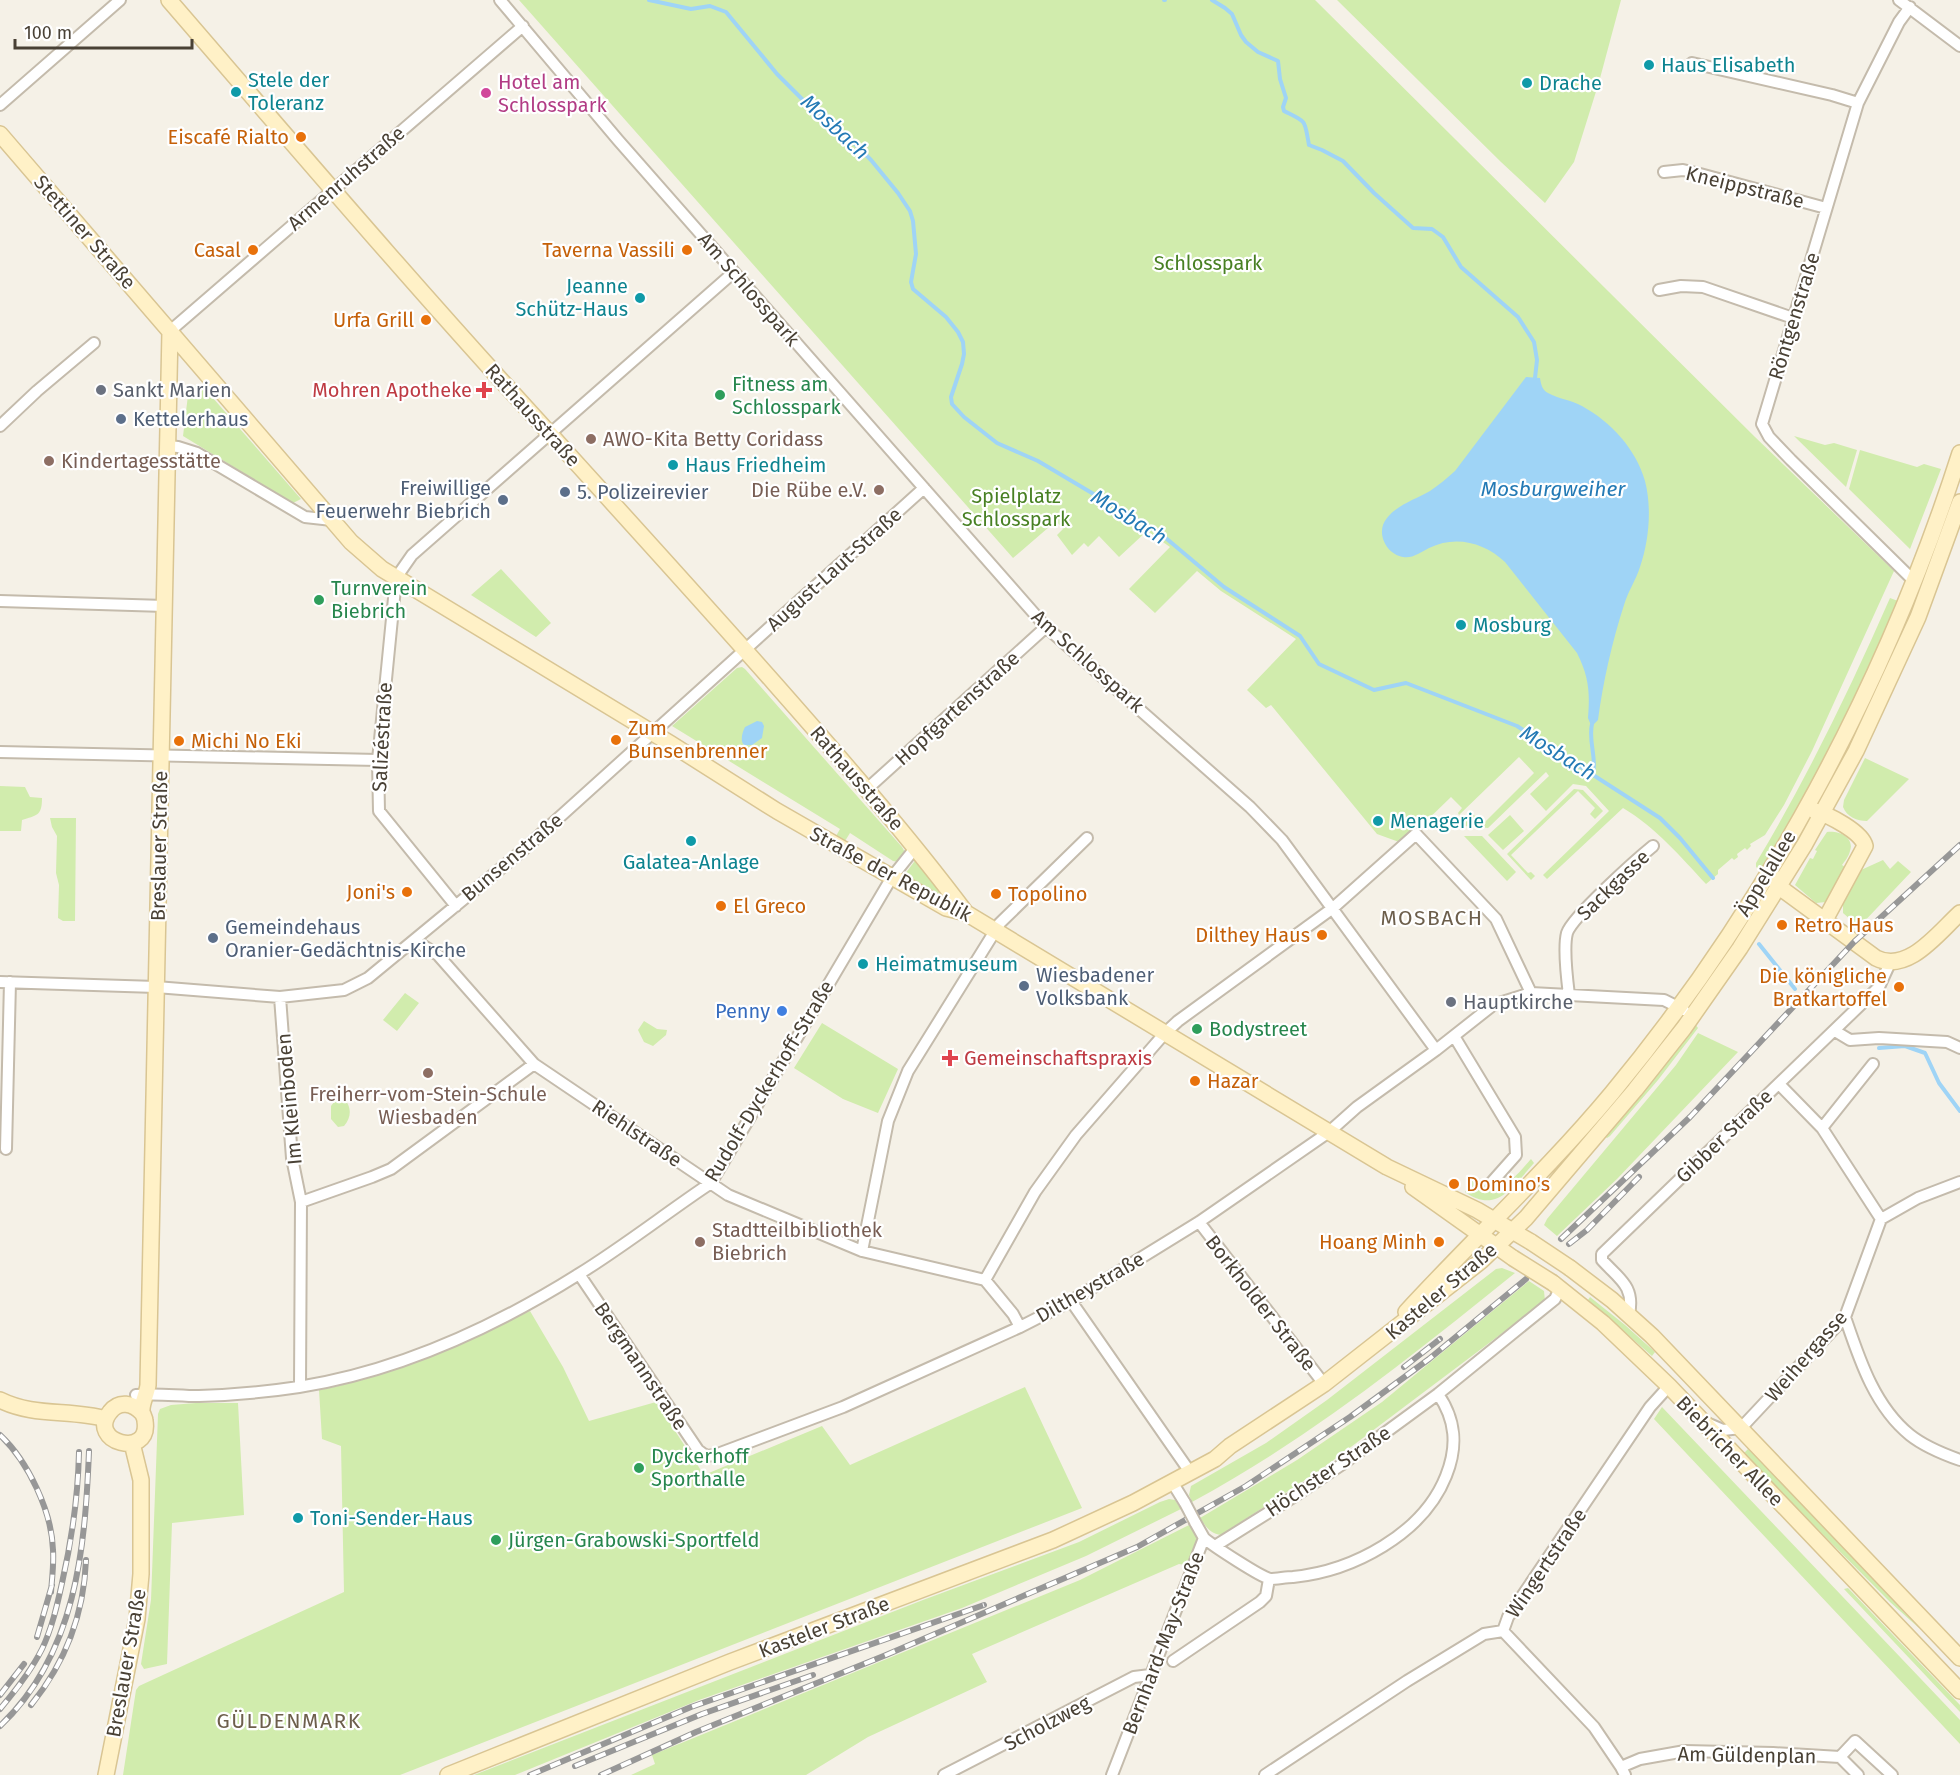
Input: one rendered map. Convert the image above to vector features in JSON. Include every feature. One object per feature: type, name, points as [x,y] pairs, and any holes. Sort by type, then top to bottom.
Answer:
[{"type":"street","points":[[0,105],[120,0]]},
{"type":"street","name":"Rathausstraße","points":[[170,0],[550,435],[620,509],[867,789],[916,847],[966,913]]},
{"type":"street","name":"Am Schlosspark","points":[[500,0],[612,132],[1046,627],[1251,807],[1291,850],[1436,1050]]},
{"type":"street","points":[[1899,0],[1907,3],[1960,46]]},
{"type":"street","name":"Röntgenstraße","points":[[1907,3],[1858,103],[1762,424],[1769,437],[1914,580]]},
{"type":"street","name":"Armenruhstraße","points":[[170,331],[523,26]]},
{"type":"street","points":[[1692,63],[1832,94],[1858,103]]},
{"type":"street","name":"Stettiner Straße","points":[[0,134],[332,520]]},
{"type":"street","name":"Kneippstraße","points":[[1664,172],[1683,170],[1826,208]]},
{"type":"street","points":[[396,578],[412,555],[734,272]]},
{"type":"street","points":[[1659,290],[1680,286],[1703,288],[1794,318]]},
{"type":"street","name":"Breslauer Straße","points":[[106,1775],[137,1619],[141,1574],[141,1480],[132,1443],[141,1437],[145,1428],[136,1398],[147,1362],[170,331]]},
{"type":"street","points":[[0,426],[94,343]]},
{"type":"street","points":[[168,446],[197,453],[305,517],[332,520]]},
{"type":"street","name":"Äppelallee","points":[[1479,1235],[1530,1185],[1612,1093],[1678,1006],[1732,929],[1780,852],[1858,706],[1914,580],[1960,453]]},
{"type":"street","name":"August-Laut-Straße","points":[[654,734],[924,488]]},
{"type":"street","name":"Äppelallee","points":[[1513,1230],[1635,1090],[1694,1015],[1779,887],[1823,814],[1871,720],[1918,616],[1960,502]]},
{"type":"street","name":"Straße der Republik","points":[[332,520],[365,556],[396,578],[654,734],[777,812],[946,908],[966,913],[1387,1167],[1496,1220]]},
{"type":"street","name":"Salizéstraße","points":[[396,578],[378,760],[379,811],[456,906]]},
{"type":"street","points":[[0,601],[165,606]]},
{"type":"street","name":"Hopfgartenstraße","points":[[867,789],[1046,627]]},
{"type":"street","name":"Bunsenstraße","points":[[5,982],[156,987],[280,997],[344,990],[368,978],[456,906],[654,734]]},
{"type":"street","points":[[0,752],[378,760]]},
{"type":"street","points":[[1803,812],[1813,811],[1823,814],[1856,832],[1862,838],[1865,846],[1825,920]]},
{"type":"street","points":[[1020,1328],[1013,1314],[985,1280],[1035,1192],[1076,1135],[1178,1021],[1333,908],[1416,834],[1496,919],[1531,993]]},
{"type":"street","points":[[862,1251],[888,1121],[904,1079],[995,931],[1087,838]]},
{"type":"street","name":"Sackgasse","points":[[1569,994],[1566,941],[1569,929],[1613,882],[1653,846]]},
{"type":"street","name":"Rudolf-Dyckerhoff-Straße","points":[[136,1398],[237,1395],[300,1387],[356,1374],[444,1346],[497,1321],[579,1274],[711,1183],[892,878],[916,847]]},
{"type":"street","points":[[1780,852],[1775,878],[1779,887],[1876,958],[1890,963],[1902,961],[1913,955],[1960,913]]},
{"type":"street","name":"Riehlstraße","points":[[416,939],[438,955],[534,1064],[728,1195],[862,1251],[985,1280]]},
{"type":"street","name":"Gibber Straße","points":[[1629,1314],[1632,1300],[1629,1290],[1602,1260],[1602,1254],[1879,987],[1890,963]]},
{"type":"street","points":[[5,982],[6,1149]]},
{"type":"street","name":"Diltheystraße","points":[[706,1456],[715,1455],[843,1407],[1020,1328],[1071,1301],[1199,1222],[1329,1132],[1357,1107],[1493,1005],[1531,993],[1569,994],[1660,999],[1694,1015]]},
{"type":"street","name":"Im Kleinboden","points":[[280,997],[292,1158],[301,1202],[300,1387]]},
{"type":"street","points":[[1835,1030],[1850,1040],[1879,1038],[1947,1042],[1960,1048]]},
{"type":"street","points":[[1454,1036],[1515,1137],[1517,1150],[1514,1159],[1492,1182]]},
{"type":"street","points":[[301,1202],[391,1168],[534,1064]]},
{"type":"street","points":[[1822,1128],[1873,1064]]},
{"type":"street","points":[[1779,1084],[1822,1128],[1881,1219],[1918,1198],[1960,1182]]},
{"type":"street","name":"Straße der Republik","points":[[1387,1167],[1479,1235]]},
{"type":"street","name":"Weihergasse","points":[[1741,1428],[1845,1317],[1881,1219]]},
{"type":"street","name":"Biebricher Allee","points":[[1496,1220],[1570,1268],[1629,1314],[1960,1658]]},
{"type":"street","name":"Borkholder Straße","points":[[1199,1222],[1324,1384]]},
{"type":"street","name":"Kasteler Straße","points":[[448,1775],[730,1662],[1053,1540],[1133,1503],[1215,1459],[1230,1446],[1324,1384],[1369,1351],[1496,1247],[1513,1230]]},
{"type":"street","name":"Biebricher Allee","points":[[1479,1235],[1557,1286],[1603,1323],[1669,1386],[1954,1681],[1960,1691]]},
{"type":"street","name":"Kasteler Straße","points":[[1369,1351],[1479,1235]]},
{"type":"street","name":"Bergmannstraße","points":[[579,1274],[699,1450],[706,1456]]},
{"type":"street","name":"Höchster Straße","points":[[1215,1546],[1306,1488],[1438,1394],[1555,1299],[1557,1286]]},
{"type":"street","points":[[1071,1301],[1192,1470]]},
{"type":"street","points":[[1845,1317],[1867,1377],[1900,1425],[1924,1444],[1960,1460]]},
{"type":"street","points":[[1669,1386],[1685,1370]]},
{"type":"street","name":"Wingertstraße","points":[[1265,1775],[1407,1681],[1484,1634],[1503,1631],[1508,1617],[1650,1407],[1669,1386]]},
{"type":"street","points":[[1204,1538],[1269,1579],[1304,1576],[1331,1570],[1379,1548],[1418,1520],[1428,1509],[1443,1484],[1453,1457],[1455,1443],[1451,1418],[1438,1394]]},
{"type":"street","points":[[132,1443],[123,1444],[110,1437],[106,1428],[106,1419],[114,1408],[136,1398]]},
{"type":"street","points":[[0,1400],[32,1411],[83,1414],[106,1419]]},
{"type":"street","points":[[1702,1421],[1723,1430],[1741,1428]]},
{"type":"street","name":"Bernhard-May-Straße","points":[[1113,1775],[1204,1538],[1172,1482]]},
{"type":"street","points":[[1173,1661],[1260,1602],[1266,1596],[1269,1579]]},
{"type":"street","points":[[1503,1631],[1594,1727],[1623,1771]]},
{"type":"street","name":"Scholzweg","points":[[944,1775],[1134,1677],[1150,1675]]},
{"type":"street","name":"Am Güldenplan","points":[[1840,1757],[1855,1741],[1892,1775]]},
{"type":"street","name":"Am Güldenplan","points":[[1623,1771],[1640,1759],[1685,1751],[1840,1757],[1858,1775]]},
{"type":"green space","name":"Schlosspark","points":[[519,0],[1315,0],[1755,437],[1894,571],[1812,751],[1784,805],[1765,835],[1750,844],[1747,850],[1745,848],[1737,854],[1738,857],[1734,860],[1732,858],[1706,884],[1657,833],[1623,808],[1547,879],[1543,875],[1609,811],[1586,786],[1573,784],[1546,811],[1530,794],[1549,776],[1546,772],[1488,828],[1465,826],[1466,821],[1473,814],[1483,824],[1534,773],[1519,757],[1459,815],[1462,808],[1451,797],[1418,829],[1416,827],[1399,842],[1377,834],[1271,705],[1266,708],[1247,690],[1296,639],[1221,591],[1197,571],[1155,613],[1129,589],[1170,547],[1147,531],[1119,557],[1099,536],[1088,547],[1084,543],[1072,555],[1057,535],[1063,529],[1056,521],[1013,558]]},
{"type":"green space","points":[[1337,0],[1621,0],[1574,162],[1545,203],[1501,162]]},
{"type":"green space","points":[[197,386],[206,390],[301,499],[293,503],[183,436],[189,387]]},
{"type":"green space","points":[[1794,436],[1825,445],[1834,443],[1857,450],[1846,487]]},
{"type":"green space","points":[[1860,450],[1917,467],[1924,464],[1941,469],[1910,549],[1849,489]]},
{"type":"green space","points":[[501,569],[551,623],[536,637],[471,595]]},
{"type":"green space","points":[[1890,598],[1898,601],[1851,705],[1817,772],[1761,871],[1756,867],[1756,863],[1827,733]]},
{"type":"green space","points":[[742,667],[902,847],[906,854],[899,862],[893,861],[850,833],[845,841],[836,836],[840,829],[672,726],[737,668]]},
{"type":"green space","points":[[1865,758],[1909,779],[1867,821],[1853,818],[1843,807],[1844,800]]},
{"type":"green space","points":[[0,786],[25,787],[30,797],[42,798],[39,812],[22,820],[21,831],[0,831]]},
{"type":"green space","points":[[1574,789],[1583,790],[1603,811],[1595,819],[1590,814],[1595,808],[1578,791],[1511,855],[1528,873],[1531,872],[1535,876],[1531,880],[1507,854]]},
{"type":"green space","points":[[1510,815],[1524,831],[1503,850],[1488,835]]},
{"type":"green space","points":[[50,818],[76,818],[75,921],[63,921],[58,918],[57,836]]},
{"type":"green space","points":[[1827,832],[1836,832],[1848,838],[1851,846],[1849,855],[1842,865],[1845,867],[1826,902],[1816,903],[1795,885],[1810,858],[1813,859],[1817,851],[1815,850]]},
{"type":"green space","points":[[1464,836],[1482,836],[1516,872],[1507,881]]},
{"type":"green space","points":[[917,858],[955,903],[951,907],[902,878]]},
{"type":"green space","points":[[1883,860],[1890,869],[1898,861],[1911,872],[1859,927],[1843,913],[1843,899],[1861,870]]},
{"type":"green space","points":[[405,993],[419,1003],[397,1031],[383,1020]]},
{"type":"green space","points":[[644,1021],[657,1029],[667,1030],[666,1035],[653,1046],[644,1042],[638,1030]]},
{"type":"green space","points":[[822,1023],[898,1069],[878,1113],[843,1099],[794,1068]]},
{"type":"green space","points":[[1695,1024],[1698,1028],[1658,1080],[1610,1136],[1607,1138],[1604,1136]]},
{"type":"green space","points":[[1698,1033],[1738,1052],[1617,1179],[1557,1236],[1544,1225],[1547,1219],[1676,1065]]},
{"type":"green space","points":[[342,1097],[348,1104],[350,1115],[344,1126],[338,1127],[331,1119],[331,1106],[337,1098]]},
{"type":"green space","points":[[1531,1159],[1534,1163],[1512,1188],[1496,1199],[1476,1198],[1465,1192],[1472,1180],[1491,1187],[1508,1182]]},
{"type":"green space","points":[[1502,1268],[1515,1273],[1359,1395],[1277,1451],[1192,1502],[1189,1495],[1191,1486],[1266,1443],[1327,1400],[1496,1269]]},
{"type":"green space","points":[[1529,1281],[1544,1291],[1545,1301],[1319,1471],[1221,1535],[1212,1532],[1204,1524],[1200,1518],[1297,1460],[1382,1402]]},
{"type":"green space","points":[[1590,1297],[1655,1352],[1652,1356],[1588,1300]]},
{"type":"green space","points":[[530,1311],[563,1367],[589,1421],[656,1402],[704,1475],[822,1426],[850,1465],[1025,1387],[1082,1508],[400,1775],[123,1775],[136,1690],[139,1686],[344,1592],[341,1446],[322,1439],[319,1390],[356,1381],[403,1364],[473,1337]]},
{"type":"green space","points":[[238,1403],[244,1515],[172,1523],[167,1664],[144,1669],[141,1664],[151,1600],[158,1414],[160,1409],[171,1405]]},
{"type":"green space","points":[[1662,1407],[1960,1720],[1960,1744],[1654,1419]]},
{"type":"green space","points":[[1748,1449],[1808,1508],[1920,1629],[1890,1602],[1743,1454]]},
{"type":"green space","points":[[1169,1499],[1175,1500],[1181,1509],[1086,1556],[962,1608],[699,1700],[515,1775],[474,1775],[923,1600],[1079,1542]]},
{"type":"green space","points":[[1195,1522],[1204,1538],[1193,1566],[1179,1564],[972,1654],[987,1682],[868,1737],[806,1775],[631,1775],[655,1764],[652,1755],[1080,1580]]},
{"type":"green space","points":[[1848,1588],[1960,1705],[1960,1712],[1844,1589]]},
{"type":"water","name":"Mosburgweiher","points":[[1526,377],[1540,378],[1546,392],[1582,406],[1612,428],[1629,447],[1641,469],[1647,491],[1649,513],[1646,546],[1620,619],[1608,662],[1598,720],[1593,725],[1588,718],[1589,692],[1586,677],[1577,653],[1505,562],[1479,545],[1459,541],[1439,544],[1413,556],[1403,557],[1387,547],[1382,536],[1384,524],[1391,513],[1430,491],[1455,471]]},
{"type":"water","points":[[757,721],[762,722],[764,726],[762,738],[752,745],[744,745],[742,737],[745,727]]},
{"type":"waterway","name":"Mosbach","points":[[649,0],[691,9],[710,6],[726,12],[777,74],[812,109],[850,139],[898,193],[910,211],[913,221],[916,254],[911,282],[913,289],[946,317],[963,342],[962,364],[951,397],[952,404],[964,417],[997,443],[1038,461],[1161,534],[1224,587],[1300,636],[1319,664],[1374,690],[1406,683],[1517,726],[1660,818],[1713,878]]},
{"type":"waterway","points":[[1212,0],[1232,14],[1246,42],[1258,52],[1278,61],[1280,79],[1286,98],[1284,111],[1304,123],[1309,145],[1343,161],[1413,228],[1432,229],[1443,237],[1461,267],[1518,317],[1534,342],[1537,360],[1535,378]]},
{"type":"waterway","points":[[1592,724],[1593,774]]},
{"type":"waterway","name":"Mosbach","points":[[1759,944],[1795,989]]},
{"type":"waterway","name":"Mosbach","points":[[1879,1048],[1905,1046],[1925,1053],[1939,1083],[1960,1111]]},
{"type":"railway","points":[[1561,1239],[1690,1117],[1854,942],[1960,845]]},
{"type":"railway","points":[[1569,1244],[1587,1230],[1639,1177]]},
{"type":"railway","points":[[601,1775],[696,1732],[886,1655],[1137,1547],[1246,1486],[1350,1417],[1429,1359],[1526,1279]]},
{"type":"railway","points":[[1404,1367],[1440,1339]]},
{"type":"railway","points":[[0,1435],[29,1473],[43,1504],[52,1535],[51,1592]]},
{"type":"railway","points":[[0,1726],[25,1698],[45,1667],[61,1633],[72,1599],[79,1563],[89,1451]]},
{"type":"railway","points":[[0,1709],[33,1665],[51,1625],[72,1534],[79,1452]]},
{"type":"railway","points":[[31,1705],[54,1672],[77,1619],[86,1560]]},
{"type":"railway","points":[[37,1637],[52,1585]]},
{"type":"railway","points":[[530,1775],[691,1707],[984,1605]]},
{"type":"railway","points":[[0,1695],[24,1664]]},
{"type":"railway","points":[[575,1766],[702,1714],[813,1675]]},
{"type":"place","name":"Haus Elisabeth","points":[[1649,65]]},
{"type":"place","name":"Drache","points":[[1527,83]]},
{"type":"place","name":"Stele der Toleranz","points":[[236,92]]},
{"type":"place","name":"Hotel am Schlosspark","points":[[486,93]]},
{"type":"place","name":"Eiscafé Rialto","points":[[301,137]]},
{"type":"place","name":"Casal","points":[[253,250]]},
{"type":"place","name":"Taverna Vassili","points":[[687,250]]},
{"type":"place","name":"Jeanne Schütz-Haus","points":[[640,298]]},
{"type":"place","name":"Urfa Grill","points":[[426,320]]},
{"type":"place","name":"Sankt Marien","points":[[101,390]]},
{"type":"place","name":"Mohren Apotheke","points":[[484,390]]},
{"type":"place","name":"Fitness am Schlosspark","points":[[720,395]]},
{"type":"place","name":"Kettelerhaus","points":[[121,419]]},
{"type":"place","name":"AWO-Kita Betty Coridass","points":[[591,439]]},
{"type":"place","name":"Kindertagesstätte","points":[[49,461]]},
{"type":"place","name":"Haus Friedheim","points":[[673,465]]},
{"type":"place","name":"Die Rübe e.V.","points":[[879,490]]},
{"type":"place","name":"5. Polizeirevier","points":[[565,492]]},
{"type":"place","name":"Freiwillige Feuerwehr Biebrich","points":[[503,500]]},
{"type":"place","name":"Turnverein Biebrich","points":[[319,600]]},
{"type":"place","name":"Mosburg","points":[[1461,625]]},
{"type":"place","name":"Zum Bunsenbrenner","points":[[616,740]]},
{"type":"place","name":"Michi No Eki","points":[[179,741]]},
{"type":"place","name":"Menagerie","points":[[1378,821]]},
{"type":"place","name":"Galatea-Anlage","points":[[691,841]]},
{"type":"place","name":"Joni's","points":[[407,892]]},
{"type":"place","name":"Topolino","points":[[996,894]]},
{"type":"place","name":"El Greco","points":[[721,906]]},
{"type":"place","name":"Retro Haus","points":[[1782,925]]},
{"type":"place","name":"Dilthey Haus","points":[[1322,935]]},
{"type":"place","name":"Gemeindehaus Oranier-Gedächtnis-Kirche","points":[[213,938]]},
{"type":"place","name":"Heimatmuseum","points":[[863,964]]},
{"type":"place","name":"Wiesbadener Volksbank","points":[[1024,986]]},
{"type":"place","name":"Die königliche Bratkartoffel","points":[[1899,987]]},
{"type":"place","name":"Hauptkirche","points":[[1451,1002]]},
{"type":"place","name":"Penny","points":[[782,1011]]},
{"type":"place","name":"Bodystreet","points":[[1197,1029]]},
{"type":"place","name":"Gemeinschaftspraxis","points":[[950,1058]]},
{"type":"place","name":"Freiherr-vom-Stein-Schule Wiesbaden","points":[[428,1073]]},
{"type":"place","name":"Hazar","points":[[1195,1081]]},
{"type":"place","name":"Domino's","points":[[1454,1184]]},
{"type":"place","name":"Stadtteilbibliothek Biebrich","points":[[700,1242]]},
{"type":"place","name":"Hoang Minh","points":[[1439,1242]]},
{"type":"place","name":"Dyckerhoff Sporthalle","points":[[639,1468]]},
{"type":"place","name":"Toni-Sender-Haus","points":[[298,1518]]},
{"type":"place","name":"Jürgen-Grabowski-Sportfeld","points":[[496,1540]]},
{"type":"district","name":"MOSBACH","points":[[1432,918]]},
{"type":"district","name":"GÜLDENMARK","points":[[289,1721]]},
{"type":"park label","name":"Spielplatz Schlosspark","points":[[1016,508]]}]
